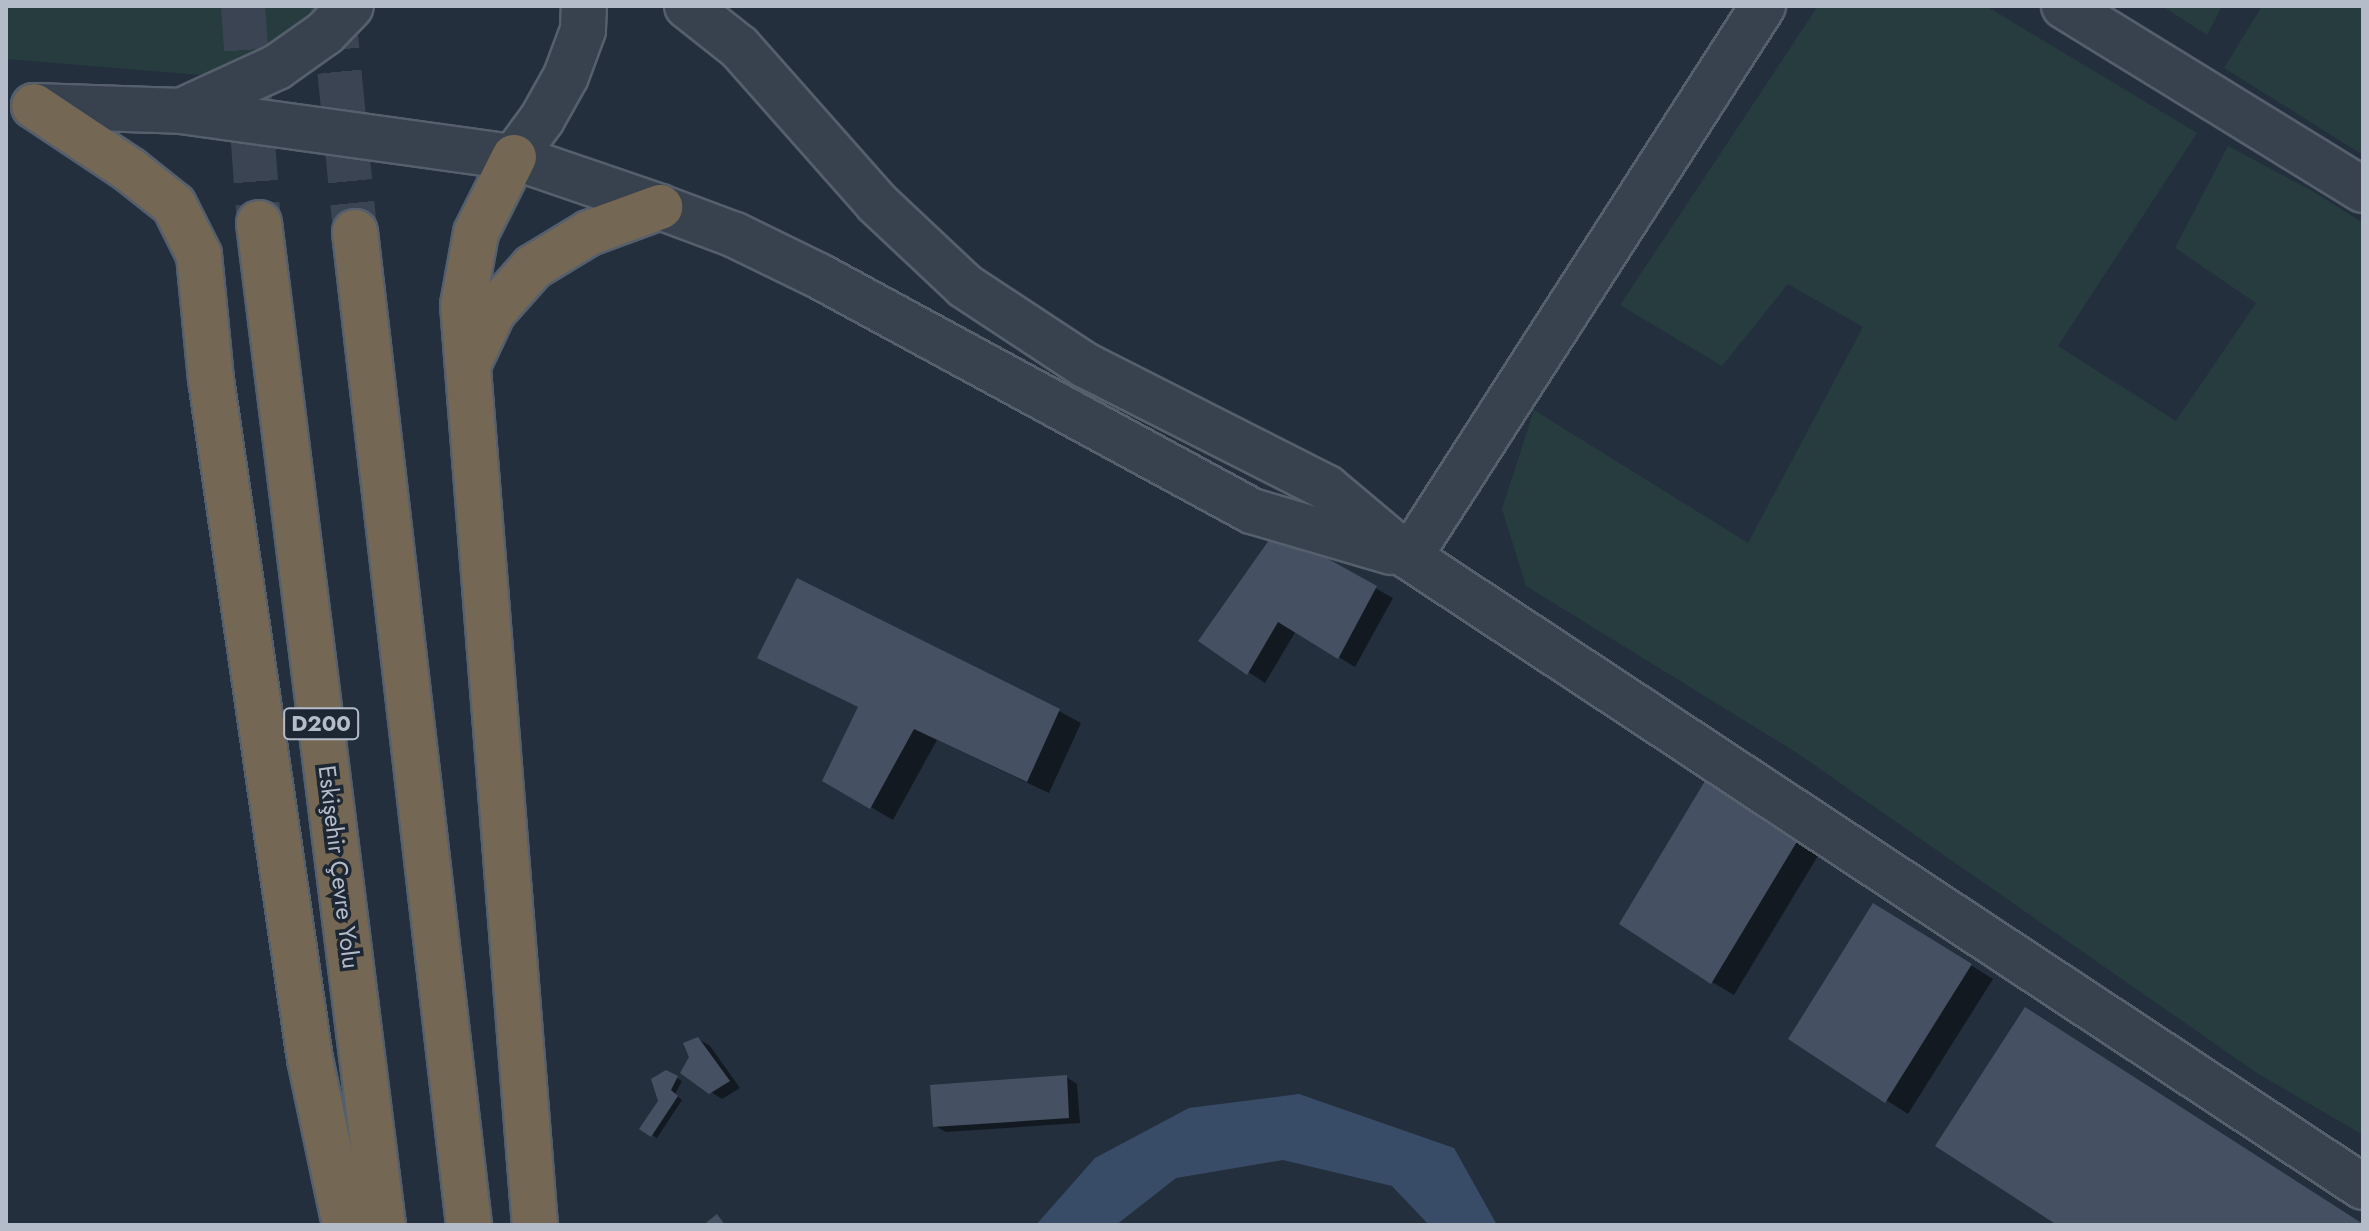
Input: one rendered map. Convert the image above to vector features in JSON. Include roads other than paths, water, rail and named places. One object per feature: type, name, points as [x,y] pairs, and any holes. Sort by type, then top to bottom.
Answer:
[{"type":"highway","points":[[34,106],[130,170],[174,205],[199,255],[211,379],[310,1059],[345,1225]]},
{"type":"highway","points":[[514,157],[476,233],[463,305],[535,1225]]},
{"type":"highway","points":[[467,367],[493,312],[533,267],[589,233],[660,207]]},
{"type":"highway","name":"Eskişehir Çevre Yolu","points":[[259,223],[383,1225]]},
{"type":"highway","points":[[355,232],[469,1225]]},
{"type":"street","points":[[181,111],[277,67],[325,33],[351,6]]},
{"type":"street","points":[[514,157],[566,76],[583,30],[584,6]]},
{"type":"street","points":[[687,6],[739,47],[877,203],[965,286],[1085,365],[1327,488],[1409,557],[2363,1187]]},
{"type":"street","points":[[1409,557],[1763,6]]},
{"type":"street","points":[[2064,6],[2363,190]]},
{"type":"street","points":[[34,106],[181,111],[514,157],[735,235],[819,276],[1252,511],[1409,557]]},
{"type":"water","points":[[1299,1094],[1454,1148],[1497,1225],[1429,1225],[1392,1186],[1283,1160],[1176,1178],[1116,1225],[1036,1225],[1095,1158],[1189,1108]]},
{"type":"tunnel","points":[[243,6],[259,223]]},
{"type":"tunnel","points":[[333,6],[355,232]]}]
